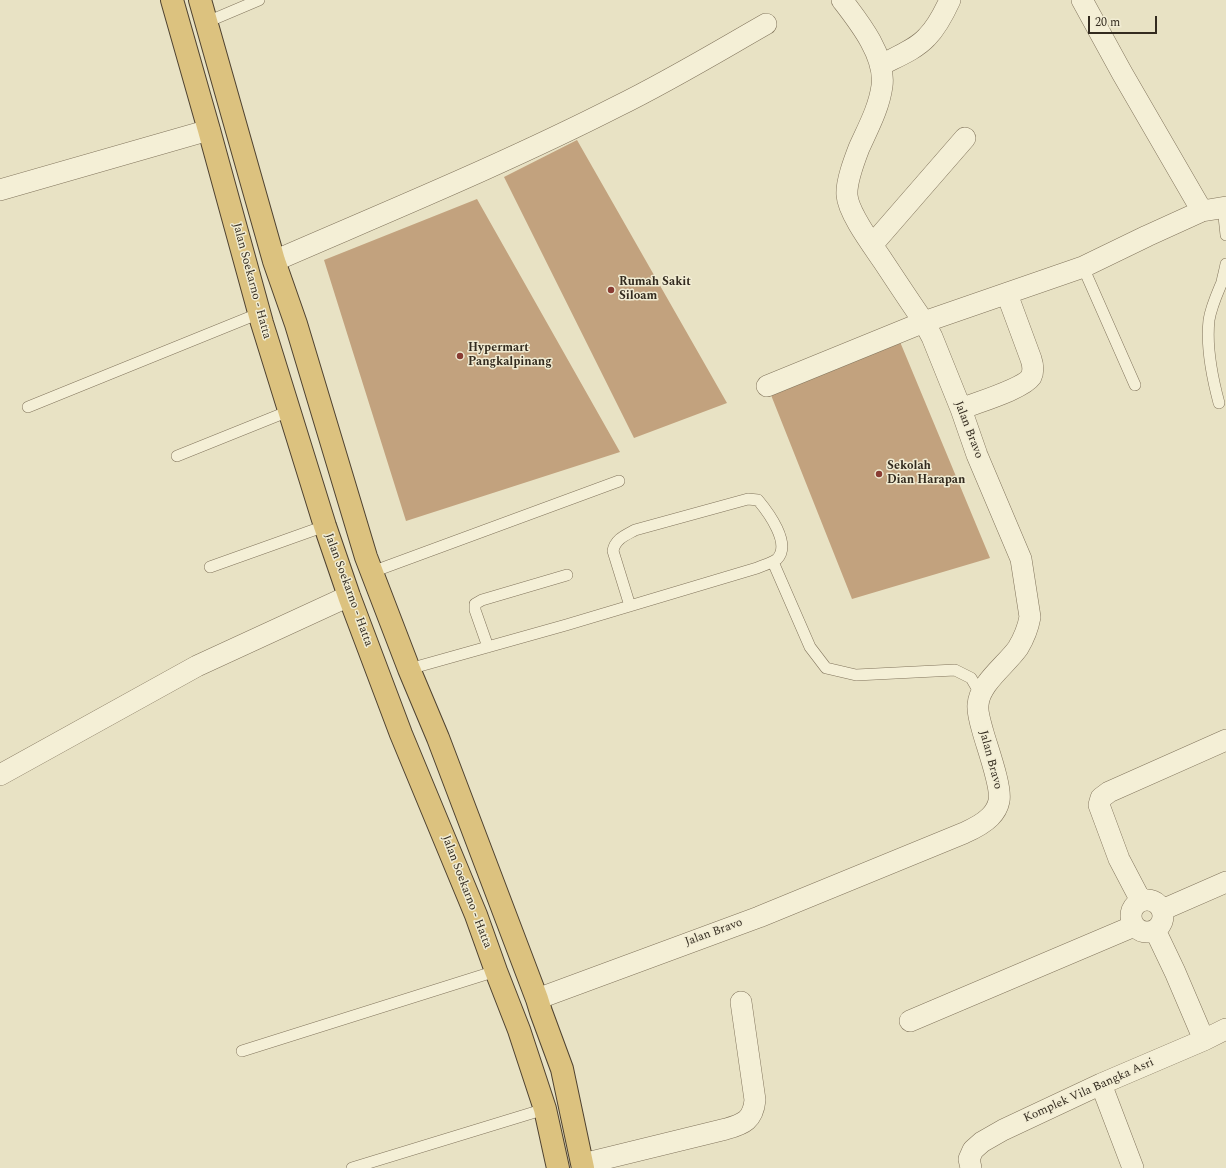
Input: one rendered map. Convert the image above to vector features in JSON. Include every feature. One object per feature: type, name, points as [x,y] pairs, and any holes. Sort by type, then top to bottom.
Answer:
[{"type":"highway","name":"Jalan Soekarno - Hatta","points":[[172,0],[260,313],[325,526],[349,596],[401,734],[476,915],[496,971],[520,1030],[545,1109],[558,1168]]},
{"type":"highway","points":[[200,0],[274,261],[296,324],[366,557],[409,669],[438,738],[562,1069],[583,1166]]},
{"type":"street","points":[[842,0],[864,29],[881,65],[917,45],[927,37],[942,16],[950,0]]},
{"type":"street","points":[[1082,0],[1122,73],[1202,211]]},
{"type":"street","points":[[274,261],[448,185],[619,106],[766,24]]},
{"type":"street","name":"Jalan Bravo","points":[[537,999],[766,914],[964,833],[986,821],[999,802],[996,775],[981,726],[978,705],[986,686],[1018,648],[1025,635],[1030,617],[1021,559],[977,455],[961,409],[932,337],[924,322],[860,227],[846,194],[857,153],[877,107],[880,96],[882,85],[881,65]]},
{"type":"street","points":[[0,190],[209,130]]},
{"type":"street","points":[[872,245],[965,138]]},
{"type":"street","points":[[767,386],[924,322],[1083,267],[1202,211],[1224,206]]},
{"type":"street","points":[[961,409],[1013,388],[1027,381],[1032,374],[1033,369],[1031,359],[1007,294]]},
{"type":"street","points":[[0,775],[197,666],[349,596]]},
{"type":"street","points":[[1141,901],[1119,859],[1099,805],[1100,801],[1105,794],[1109,792],[1226,740]]},
{"type":"street","points":[[1162,910],[1226,882]]},
{"type":"street","points":[[1149,900],[1157,904],[1162,910],[1163,917],[1161,925],[1155,930],[1148,932],[1140,931],[1134,926],[1131,917],[1133,908],[1141,901],[1149,900]]},
{"type":"street","points":[[910,1021],[1134,926]]},
{"type":"street","points":[[1155,930],[1175,972],[1219,1035]]},
{"type":"street","points":[[583,1166],[726,1129],[750,1118],[754,1110],[755,1100],[741,1002]]},
{"type":"street","name":"Komplek Vila Bangka Asri","points":[[971,1168],[969,1159],[973,1150],[982,1142],[1003,1130],[1101,1084],[1219,1035]]},
{"type":"street","points":[[1101,1084],[1134,1168]]},
{"type":"lane","points":[[207,22],[259,0]]},
{"type":"lane","points":[[1224,206],[1226,235]]},
{"type":"lane","points":[[1219,403],[1210,356],[1209,320],[1226,264]]},
{"type":"lane","points":[[1083,267],[1135,385]]},
{"type":"lane","points":[[28,406],[260,313]]},
{"type":"lane","points":[[177,456],[289,411]]},
{"type":"lane","points":[[372,572],[619,481]]},
{"type":"lane","points":[[409,669],[630,606],[773,562],[779,556],[781,551],[781,540],[768,511],[758,500],[740,500],[636,530],[625,535],[618,540],[613,551],[630,606]]},
{"type":"lane","points":[[210,567],[325,526]]},
{"type":"lane","points":[[773,562],[810,647],[826,668],[856,675],[955,670],[971,678],[981,695]]},
{"type":"lane","points":[[488,647],[475,610],[475,604],[482,600],[567,575]]},
{"type":"lane","points":[[242,1051],[496,971]]},
{"type":"lane","points":[[352,1168],[545,1109]]},
{"type":"building","name":"Rumah Sakit Siloam","points":[[577,140],[727,403],[634,438],[504,177]]},
{"type":"building","name":"Hypermart Pangkalpinang","points":[[477,199],[620,452],[406,521],[324,260]]},
{"type":"building","name":"Sekolah Dian Harapan","points":[[898,337],[990,558],[852,599],[769,390]]},
{"type":"place","name":"Rumah Sakit Siloam","points":[[611,290]]},
{"type":"place","name":"Hypermart Pangkalpinang","points":[[460,356]]},
{"type":"place","name":"Sekolah Dian Harapan","points":[[879,474]]}]
